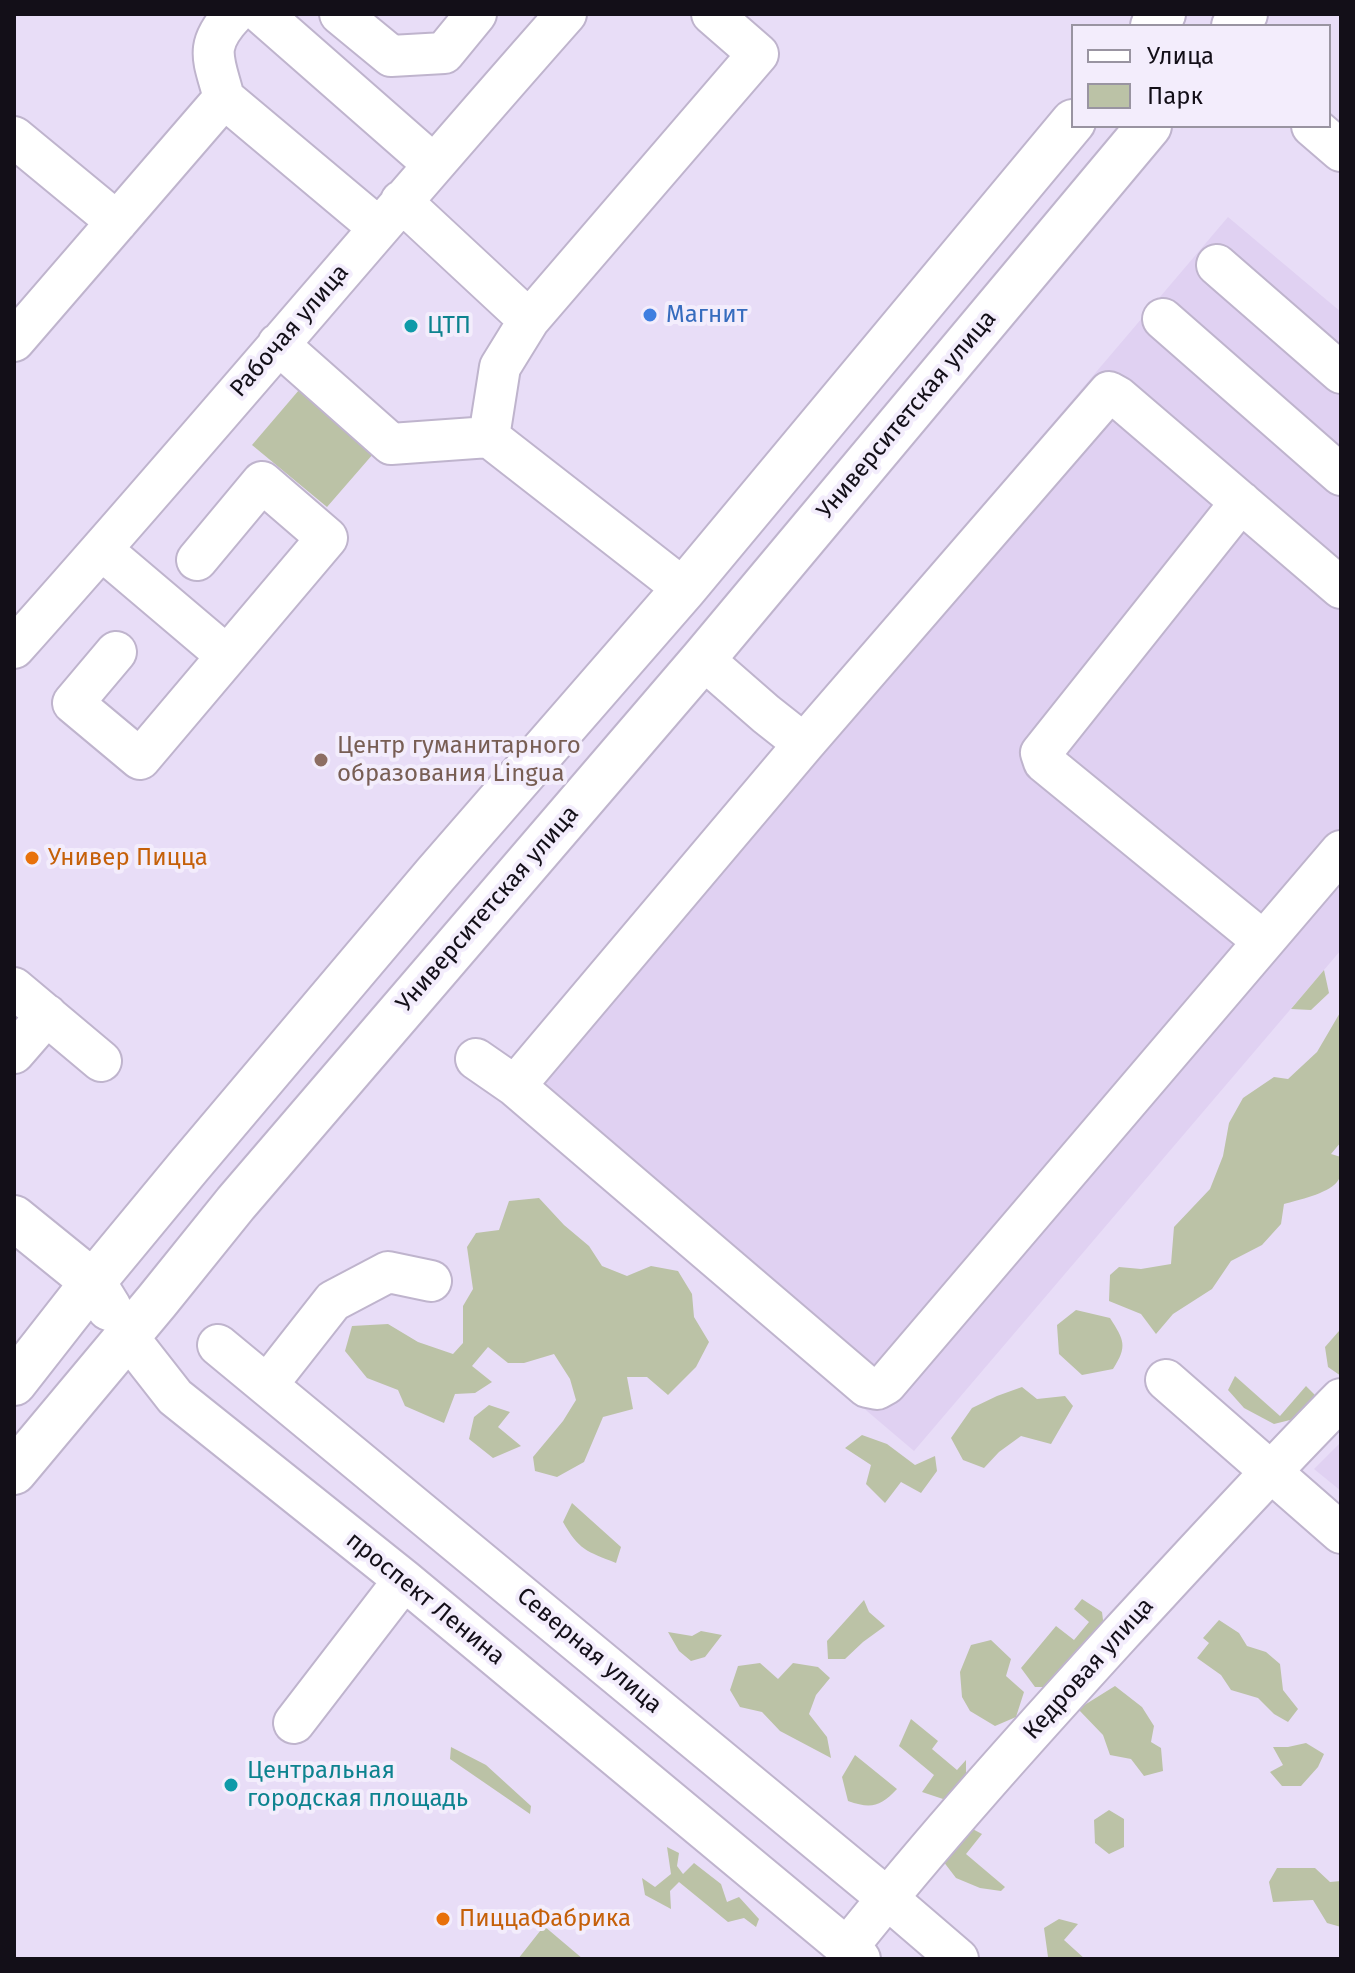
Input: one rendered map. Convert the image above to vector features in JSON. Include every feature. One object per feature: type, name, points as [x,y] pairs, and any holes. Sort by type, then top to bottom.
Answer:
[{"type":"main road","points":[[14,1383],[93,1282],[425,887],[684,589],[1071,124]]},
{"type":"main road","name":"Университетская улица","points":[[14,1472],[236,1203],[703,659],[1147,128]]},
{"type":"main road","name":"проспект Ленина","points":[[14,1218],[93,1282],[128,1337]]},
{"type":"main road","points":[[93,1282],[157,1301]]},
{"type":"street","points":[[340,14],[391,56],[444,53],[476,14]]},
{"type":"street","name":"Рабочая улица","points":[[14,648],[566,14]]},
{"type":"street","points":[[489,437],[500,367],[529,320],[758,54],[712,14]]},
{"type":"street","points":[[433,164],[260,16],[223,26],[211,50],[224,98],[390,214],[529,320]]},
{"type":"street","points":[[14,341],[224,98]]},
{"type":"street","points":[[1314,128],[1341,151]]},
{"type":"street","points":[[14,137],[117,222]]},
{"type":"street","points":[[1217,265],[1341,373]]},
{"type":"street","points":[[1163,319],[1341,475]]},
{"type":"street","points":[[278,344],[391,444],[489,437],[684,589]]},
{"type":"street","points":[[515,1086],[804,744],[1109,392],[1341,588]]},
{"type":"street","points":[[116,652],[73,703],[140,759],[327,538],[262,482],[197,560]]},
{"type":"street","points":[[1241,502],[1041,753],[1044,762],[1263,941]]},
{"type":"street","points":[[102,550],[227,656]]},
{"type":"street","points":[[703,659],[804,744]]},
{"type":"street","points":[[476,1059],[515,1086],[867,1387],[877,1389],[886,1384],[1341,851]]},
{"type":"street","points":[[14,988],[101,1061]]},
{"type":"street","points":[[14,1053],[47,1015]]},
{"type":"street","points":[[267,1385],[333,1301],[388,1272],[431,1281]]},
{"type":"street","name":"проспект Ленина","points":[[128,1337],[175,1397],[404,1580],[853,1954]]},
{"type":"street","name":"Северная улица","points":[[218,1345],[958,1959]]},
{"type":"street","points":[[1166,1380],[1341,1533]]},
{"type":"street","name":"Кедровая улица","points":[[853,1954],[887,1898],[1047,1714],[1269,1471],[1341,1399]]},
{"type":"street","points":[[294,1723],[404,1580]]},
{"type":"shaded area","points":[[1228,217],[1341,312],[1341,950],[914,1451],[487,1088]]},
{"type":"shaded area","points":[[1341,1442],[1341,1491],[1314,1469]]},
{"type":"green space","points":[[305,383],[380,446],[327,507],[252,445]]},
{"type":"green space","points":[[1324,970],[1329,993],[1311,1010],[1291,1009]]},
{"type":"green space","points":[[1341,1011],[1341,1142],[1331,1154],[1341,1157],[1339,1179],[1320,1193],[1284,1204],[1281,1224],[1262,1245],[1231,1261],[1212,1289],[1173,1314],[1156,1334],[1141,1314],[1109,1301],[1110,1275],[1119,1267],[1141,1269],[1171,1264],[1174,1227],[1210,1189],[1223,1156],[1229,1123],[1243,1098],[1274,1077],[1288,1079],[1317,1052]]},
{"type":"green space","points":[[539,1198],[589,1246],[602,1266],[627,1276],[651,1266],[678,1271],[692,1294],[694,1317],[709,1342],[696,1367],[668,1395],[647,1377],[627,1377],[633,1409],[603,1417],[584,1462],[557,1477],[535,1471],[533,1457],[576,1400],[570,1379],[554,1354],[524,1363],[508,1363],[488,1347],[472,1366],[492,1382],[475,1393],[455,1394],[444,1423],[405,1406],[398,1390],[367,1378],[345,1351],[352,1326],[388,1324],[418,1342],[453,1354],[463,1343],[463,1306],[473,1289],[467,1247],[476,1233],[499,1230],[509,1201]]},
{"type":"green space","points":[[1076,1310],[1110,1318],[1122,1343],[1121,1354],[1113,1369],[1082,1375],[1059,1354],[1057,1325]]},
{"type":"green space","points":[[1339,1331],[1341,1376],[1328,1367],[1325,1347]]},
{"type":"green space","points":[[1235,1376],[1280,1416],[1306,1386],[1315,1395],[1302,1417],[1274,1424],[1244,1408],[1228,1390]]},
{"type":"green space","points":[[1022,1387],[1037,1399],[1065,1396],[1073,1406],[1051,1444],[1021,1436],[984,1468],[963,1460],[951,1438],[972,1408]]},
{"type":"green space","points":[[489,1405],[510,1412],[498,1427],[521,1446],[493,1458],[469,1439],[474,1417]]},
{"type":"green space","points":[[862,1435],[887,1444],[915,1465],[935,1456],[937,1471],[921,1493],[901,1482],[885,1503],[866,1484],[871,1465],[845,1448]]},
{"type":"green space","points":[[572,1503],[621,1547],[616,1563],[590,1552],[574,1539],[563,1522]]},
{"type":"green space","points":[[1082,1599],[1102,1612],[1104,1628],[1055,1687],[1035,1687],[1021,1668],[1056,1626],[1074,1640],[1089,1622],[1074,1609]]},
{"type":"green space","points":[[864,1600],[869,1612],[885,1626],[845,1659],[828,1659],[827,1641]]},
{"type":"green space","points":[[1219,1620],[1239,1633],[1247,1646],[1266,1652],[1280,1664],[1283,1690],[1298,1709],[1288,1722],[1274,1714],[1258,1698],[1231,1690],[1221,1675],[1197,1658],[1209,1643],[1203,1638]]},
{"type":"green space","points":[[701,1631],[722,1635],[705,1657],[691,1661],[679,1651],[668,1632],[692,1636]]},
{"type":"green space","points":[[991,1640],[1011,1659],[1006,1676],[1024,1692],[1016,1717],[995,1726],[970,1711],[962,1697],[960,1672],[971,1645]]},
{"type":"green space","points":[[760,1663],[778,1679],[793,1663],[818,1667],[830,1678],[816,1695],[809,1714],[827,1737],[831,1758],[780,1731],[762,1712],[740,1707],[730,1690],[738,1666]]},
{"type":"green space","points":[[1115,1686],[1142,1707],[1154,1726],[1151,1742],[1161,1748],[1163,1771],[1144,1776],[1131,1759],[1110,1755],[1103,1735],[1078,1709]]},
{"type":"green space","points":[[911,1719],[938,1741],[932,1749],[957,1770],[966,1760],[966,1782],[946,1800],[922,1792],[934,1775],[899,1746]]},
{"type":"green space","points":[[1306,1743],[1324,1754],[1318,1767],[1301,1786],[1282,1786],[1270,1772],[1283,1765],[1273,1747]]},
{"type":"green space","points":[[451,1747],[486,1765],[531,1806],[530,1814],[450,1759]]},
{"type":"green space","points":[[855,1755],[897,1789],[885,1800],[875,1805],[848,1801],[842,1777]]},
{"type":"green space","points":[[1109,1810],[1124,1819],[1124,1847],[1109,1854],[1095,1843],[1094,1820]]},
{"type":"green space","points":[[967,1826],[982,1834],[966,1854],[1005,1887],[1001,1891],[980,1888],[956,1878],[943,1861]]},
{"type":"green space","points":[[667,1847],[679,1853],[677,1866],[683,1874],[694,1863],[721,1884],[727,1902],[739,1897],[759,1919],[756,1927],[744,1918],[728,1922],[679,1882],[670,1891],[671,1909],[645,1895],[642,1878],[655,1887],[671,1874]]},
{"type":"green space","points":[[1277,1868],[1315,1868],[1330,1882],[1341,1881],[1341,1927],[1327,1923],[1313,1900],[1273,1902],[1269,1882]]},
{"type":"green space","points":[[1059,1919],[1078,1924],[1064,1940],[1085,1959],[1048,1957],[1044,1928]]},
{"type":"green space","points":[[544,1926],[583,1959],[518,1959]]},
{"type":"place","name":"Магнит","points":[[650,315]]},
{"type":"place","name":"ЦТП","points":[[411,326]]},
{"type":"place","name":"Центр гуманитарного образования Lingua","points":[[321,760]]},
{"type":"place","name":"Универ Пицца","points":[[32,858]]},
{"type":"place","name":"Центральная городская площадь","points":[[231,1785]]},
{"type":"place","name":"ПиццаФабрика","points":[[443,1919]]}]
